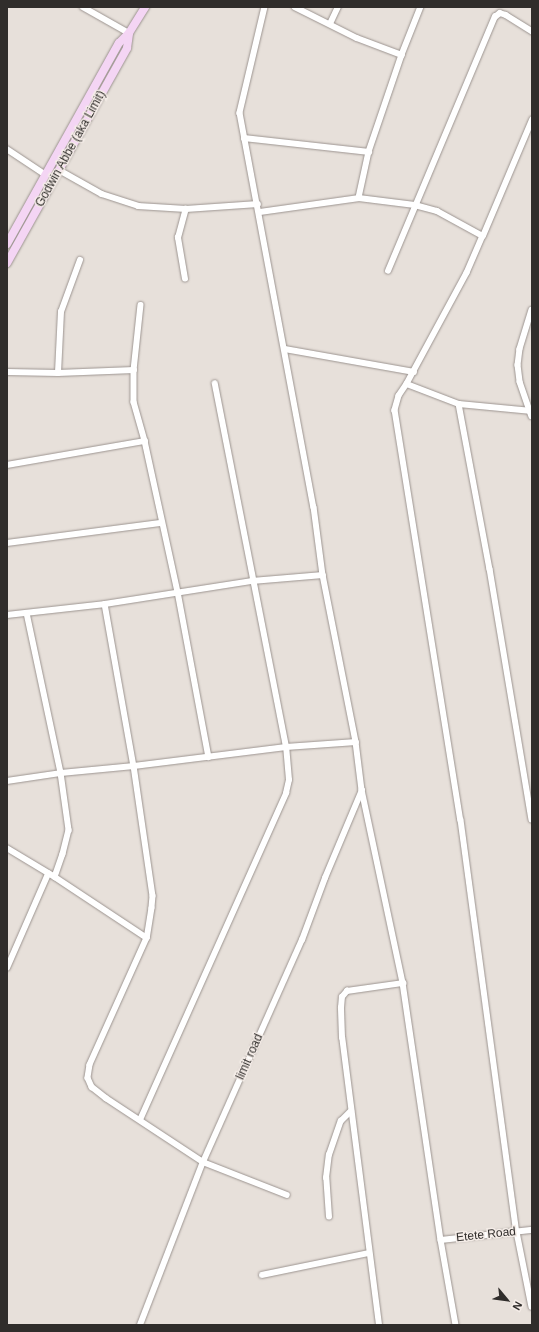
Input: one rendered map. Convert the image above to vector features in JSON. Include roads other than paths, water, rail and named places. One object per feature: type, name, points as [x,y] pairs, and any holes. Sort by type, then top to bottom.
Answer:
[{"type":"street","points":[[83,7],[129,33]]},
{"type":"street","name":"Godwin Abbe (aka Limit)","points":[[7,244],[119,43],[129,33],[145,7]]},
{"type":"street","points":[[265,7],[240,113],[260,212],[314,507],[323,575],[356,742],[362,790],[403,983],[441,1240],[456,1325]]},
{"type":"street","points":[[295,7],[357,38],[402,55]]},
{"type":"street","points":[[330,24],[338,7]]},
{"type":"street","points":[[359,198],[369,152],[402,55],[421,7]]},
{"type":"street","points":[[388,271],[495,17],[500,14],[506,15],[532,32]]},
{"type":"street","name":"Godwin Abbe (aka Limit)","points":[[7,263],[127,48],[129,33]]},
{"type":"street","points":[[532,120],[467,273],[414,372],[398,396],[395,410],[461,820],[517,1232],[532,1307]]},
{"type":"street","points":[[244,138],[369,152]]},
{"type":"street","points":[[7,149],[46,175]]},
{"type":"street","points":[[59,170],[102,194],[138,206],[186,209],[258,204]]},
{"type":"street","points":[[260,212],[359,198],[415,205],[437,211],[483,236]]},
{"type":"street","points":[[185,279],[178,238],[186,209]]},
{"type":"street","points":[[58,373],[61,312],[80,260]]},
{"type":"street","points":[[141,305],[134,370],[134,402],[145,441],[178,592],[209,757]]},
{"type":"street","points":[[531,413],[520,382],[518,365],[522,343],[532,310]]},
{"type":"street","points":[[285,349],[414,372]]},
{"type":"street","points":[[7,372],[58,373],[134,370]]},
{"type":"street","points":[[140,1120],[286,792],[289,780],[286,747],[252,581],[215,384]]},
{"type":"street","points":[[407,384],[459,404],[512,408],[531,413]]},
{"type":"street","points":[[459,404],[490,569],[532,819]]},
{"type":"street","points":[[7,465],[145,441]]},
{"type":"street","points":[[7,543],[162,523]]},
{"type":"street","points":[[7,615],[105,604],[252,581],[323,575]]},
{"type":"street","points":[[105,604],[134,766],[153,896],[147,938],[88,1071],[88,1078],[92,1087],[106,1098],[203,1162],[286,1195]]},
{"type":"street","points":[[27,613],[61,773],[69,830],[55,877]]},
{"type":"street","points":[[7,781],[61,773],[134,766],[286,747],[356,742]]},
{"type":"street","name":"limit road","points":[[140,1325],[203,1162],[302,940],[325,878],[362,790]]},
{"type":"street","points":[[7,848],[55,877],[147,938]]},
{"type":"street","points":[[7,968],[48,874]]},
{"type":"street","points":[[379,1325],[342,1038],[342,997],[347,991],[354,989],[403,983]]},
{"type":"street","points":[[329,1217],[326,1178],[329,1155],[341,1121],[351,1111]]},
{"type":"street","name":"Etete Road","points":[[441,1240],[532,1230]]},
{"type":"street","points":[[262,1276],[369,1253]]}]
